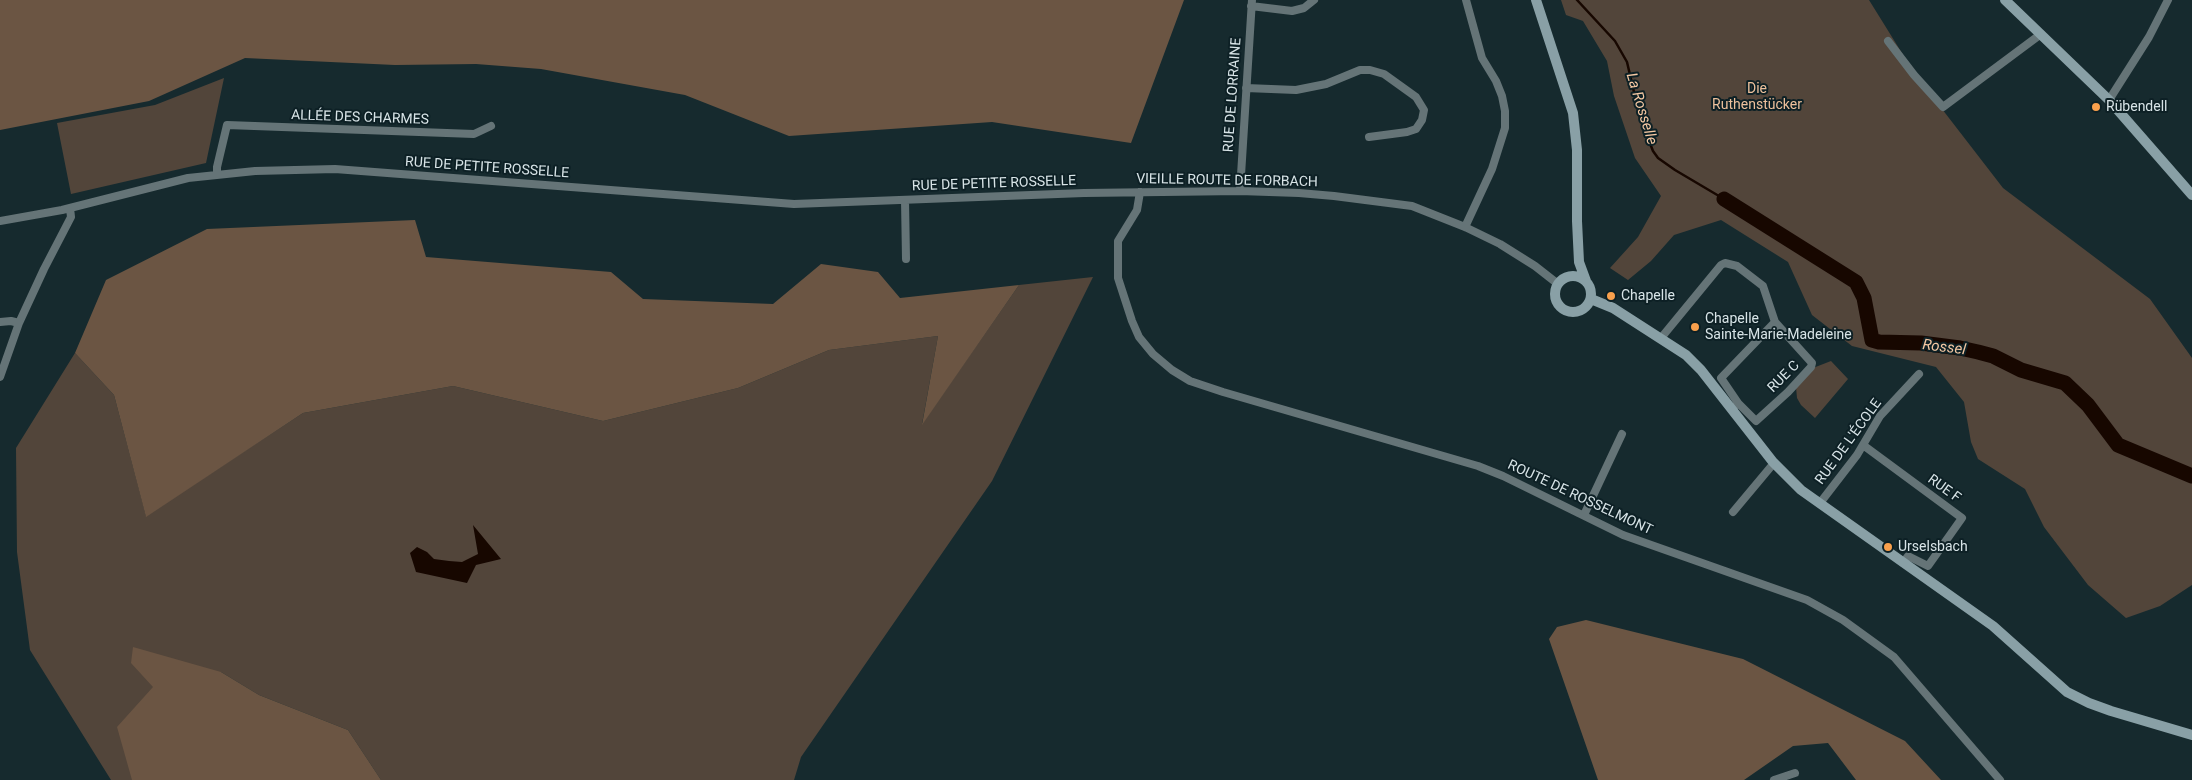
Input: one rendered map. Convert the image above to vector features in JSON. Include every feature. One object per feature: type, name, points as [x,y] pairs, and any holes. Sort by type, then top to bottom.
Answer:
[{"type":"main road","points":[[1536,0],[1564,83],[1575,126],[1580,262],[1586,281],[1590,286],[1591,299],[1582,310],[1576,312],[1562,309],[1555,298],[1558,284],[1570,276],[1576,276],[1586,281]]},
{"type":"main road","points":[[2005,0],[2109,100],[2192,195]]},
{"type":"main road","points":[[1570,276],[1580,262]]},
{"type":"main road","points":[[1591,299],[1612,308],[1686,355],[1735,406],[1774,463],[1801,490],[1993,626],[2067,692],[2112,712],[2192,735]]},
{"type":"street","points":[[1252,3],[1292,11],[1304,8],[1314,0]]},
{"type":"street","points":[[1465,227],[1492,169],[1505,128],[1505,111],[1502,96],[1478,48],[1466,0]]},
{"type":"street","points":[[2109,100],[2149,37],[2168,0]]},
{"type":"street","name":"RUE DE LORRAINE","points":[[1240,191],[1252,3]]},
{"type":"street","points":[[1888,41],[1914,75],[1943,107],[2041,34]]},
{"type":"street","points":[[1246,88],[1296,90],[1326,84],[1360,70],[1370,70],[1384,74],[1416,97],[1424,110],[1422,120],[1416,129],[1370,137]]},
{"type":"street","name":"ALLÉE DES CHARMES","points":[[217,174],[227,125],[474,134],[490,126]]},
{"type":"street","name":"RUE DE PETITE ROSSELLE","points":[[0,221],[70,208],[166,183],[217,174],[255,171],[335,169],[766,203],[816,204],[1084,193]]},
{"type":"street","name":"VIEILLE ROUTE DE FORBACH","points":[[1084,193],[1240,191],[1334,196],[1412,206],[1465,227],[1507,248],[1558,284]]},
{"type":"street","name":"ROUTE DE ROSSELMONT","points":[[1140,192],[1137,210],[1118,240],[1118,278],[1132,321],[1140,337],[1153,354],[1172,370],[1190,381],[1223,392],[1478,466],[1503,476],[1623,535],[1807,600],[1843,620],[1894,657],[2000,780]]},
{"type":"street","name":"RUE DE PETITE ROSSELLE","points":[[905,200],[906,259]]},
{"type":"street","points":[[0,377],[19,323],[71,217],[70,208]]},
{"type":"street","points":[[1661,338],[1718,268],[1726,263],[1737,266],[1764,286],[1776,322],[1721,378],[1735,406]]},
{"type":"street","points":[[0,322],[11,321],[19,323]]},
{"type":"street","name":"RUE C","points":[[1735,406],[1756,421],[1788,392],[1811,367],[1812,363],[1776,322]]},
{"type":"street","name":"RUE DE L'ÉCOLE","points":[[1820,503],[1863,445],[1880,416],[1919,374]]},
{"type":"street","points":[[1584,515],[1622,434]]},
{"type":"street","name":"RUE F","points":[[1863,445],[1962,518],[1928,566],[1908,556],[1903,563]]},
{"type":"street","points":[[1733,512],[1774,463]]},
{"type":"street","points":[[1774,780],[1796,773]]},
{"type":"green space","name":"Die Ruthenstücker","points":[[1561,0],[1869,0],[1915,74],[2003,188],[2150,299],[2192,358],[2192,585],[2160,606],[2126,618],[2088,585],[2044,527],[2025,489],[1978,459],[1971,442],[1964,402],[1936,367],[1852,346],[1812,315],[1788,262],[1721,220],[1674,235],[1651,261],[1628,280],[1610,268],[1638,237],[1661,196],[1635,158],[1614,96],[1607,61],[1583,21],[1566,15]]},
{"type":"green space","points":[[224,78],[206,163],[71,194],[57,123],[155,105]]},
{"type":"green space","points":[[1093,277],[992,481],[801,757],[794,780],[381,780],[348,730],[259,695],[221,672],[147,780],[111,780],[30,650],[17,552],[16,448],[75,353],[114,395],[146,516],[303,413],[453,386],[603,421],[738,388],[829,350],[938,336],[922,424],[1019,285]]},
{"type":"green space","points":[[1831,361],[1848,379],[1815,418],[1801,405],[1797,398],[1796,387],[1813,368]]},
{"type":"shaded area","points":[[0,0],[1184,0],[1131,143],[992,122],[789,136],[685,95],[541,69],[476,64],[395,65],[245,58],[149,101],[0,130]]},
{"type":"shaded area","points":[[415,220],[426,257],[611,272],[643,299],[773,304],[821,264],[878,272],[900,298],[1019,285],[922,425],[938,336],[829,350],[738,388],[603,421],[453,386],[303,413],[146,517],[114,395],[75,353],[106,280],[207,229]]},
{"type":"shaded area","points":[[473,525],[501,559],[476,565],[467,583],[416,572],[410,553],[417,547],[427,552],[434,559],[449,561],[462,562],[478,554]]},
{"type":"shaded area","points":[[1586,620],[1743,659],[1905,741],[1941,780],[1856,780],[1828,743],[1793,746],[1744,780],[1598,780],[1549,639],[1557,627]]},
{"type":"shaded area","points":[[133,647],[221,672],[259,695],[348,730],[381,780],[132,780],[117,727],[153,687],[131,663]]},
{"type":"waterway","name":"La Rosselle","points":[[1577,0],[1615,41],[1627,62],[1640,118],[1653,151],[1658,158],[1724,199]]},
{"type":"waterway","name":"Rossel","points":[[1724,199],[1856,282],[1864,298],[1872,340],[1879,342],[1921,343],[1978,352],[1993,356],[2021,370],[2065,383],[2088,405],[2118,445],[2192,476]]},
{"type":"place","name":"Rübendell","points":[[2096,107]]},
{"type":"place","name":"Chapelle","points":[[1611,296]]},
{"type":"place","name":"Chapelle Sainte-Marie-Madeleine","points":[[1695,327]]},
{"type":"place","name":"Urselsbach","points":[[1888,547]]}]
